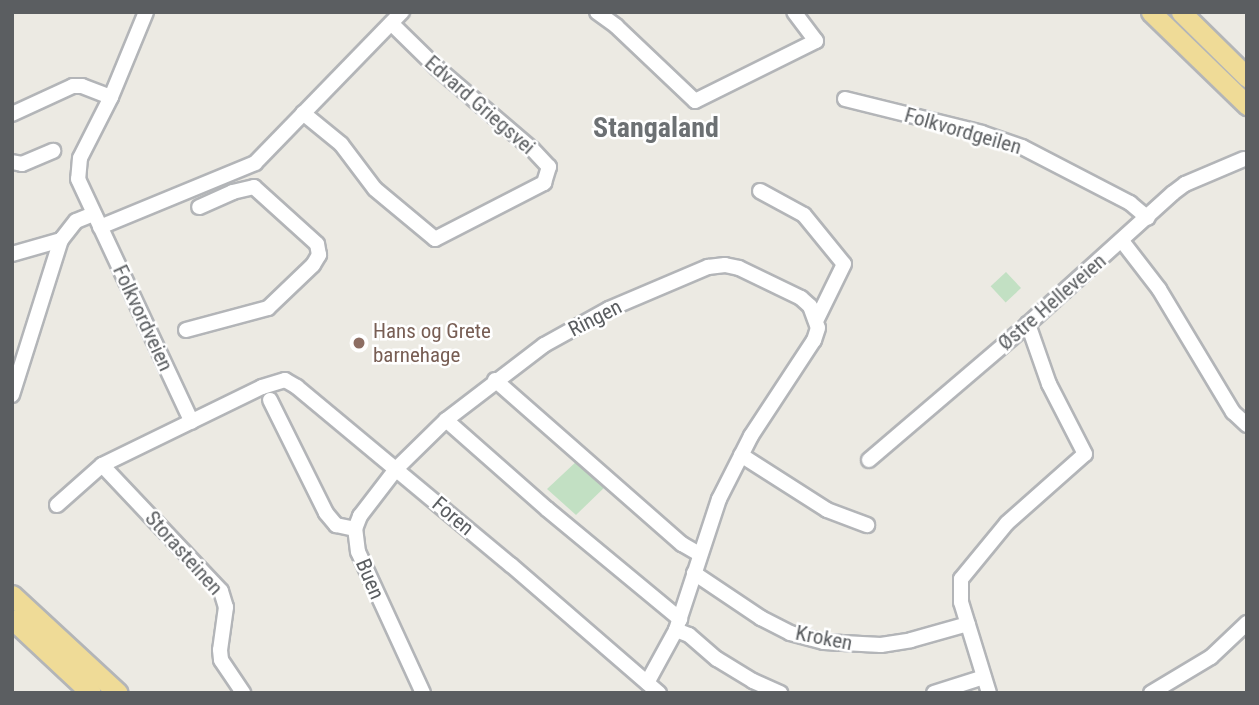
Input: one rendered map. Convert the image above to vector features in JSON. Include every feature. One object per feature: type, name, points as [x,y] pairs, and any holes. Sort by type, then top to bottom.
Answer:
[{"type":"highway","points":[[1151,12],[1247,105]]},
{"type":"highway","points":[[1181,12],[1247,77]]},
{"type":"highway","points":[[12,595],[118,693]]},
{"type":"highway","points":[[12,619],[91,693]]},
{"type":"street","name":"Folkvordveien","points":[[146,12],[111,97],[92,130],[77,168],[78,179],[192,422]]},
{"type":"street","points":[[12,395],[61,240],[76,221],[97,220],[240,172],[270,151],[303,113],[402,12]]},
{"type":"street","points":[[597,12],[616,26],[695,101],[816,41],[794,12]]},
{"type":"street","name":"Edvard Griegsvei","points":[[303,113],[341,144],[375,189],[435,239],[544,183],[549,167],[391,23]]},
{"type":"street","points":[[12,114],[73,86],[82,86],[111,97]]},
{"type":"street","name":"Folkvordgeilen","points":[[845,99],[982,133],[1022,147],[1130,203],[1148,218]]},
{"type":"street","points":[[12,162],[22,164],[53,151]]},
{"type":"street","name":"Østre Helleveien","points":[[869,460],[1028,324],[1185,184],[1244,159]]},
{"type":"street","points":[[186,330],[268,308],[313,265],[319,254],[317,244],[254,187],[199,207]]},
{"type":"street","points":[[653,688],[678,624],[719,499],[741,455],[814,340],[817,319],[844,264],[804,215],[760,191]]},
{"type":"street","points":[[12,254],[61,240]]},
{"type":"street","points":[[1122,241],[1159,289],[1233,412],[1247,425]]},
{"type":"street","name":"Ringen","points":[[396,469],[446,420],[544,345],[609,309],[708,267],[725,265],[740,268],[801,298],[810,306],[817,319]]},
{"type":"street","points":[[989,693],[959,592],[961,579],[971,563],[1007,523],[1086,454],[1049,384],[1028,324]]},
{"type":"street","name":"Foren","points":[[192,422],[285,380],[396,469],[653,688]]},
{"type":"street","points":[[495,380],[672,536],[699,554]]},
{"type":"street","points":[[270,400],[326,513],[336,525],[355,529]]},
{"type":"street","points":[[446,420],[717,659],[753,681],[780,693]]},
{"type":"street","points":[[57,505],[102,465],[192,422]]},
{"type":"street","points":[[741,455],[827,510],[867,525]]},
{"type":"street","name":"Storasteinen","points":[[102,465],[221,591],[226,607],[220,650],[222,660],[243,693]]},
{"type":"street","name":"Buen","points":[[396,469],[360,516],[355,529],[358,552],[423,693]]},
{"type":"street","name":"Kroken","points":[[694,573],[761,618],[790,633],[824,642],[881,645],[912,640],[968,624]]},
{"type":"street","points":[[1152,693],[1210,657],[1247,622]]},
{"type":"street","points":[[934,693],[984,677]]},
{"type":"street","points":[[1179,678],[1186,693]]},
{"type":"green space","points":[[1006,272],[1021,288],[1006,302],[991,286]]},
{"type":"green space","points":[[578,460],[608,484],[576,515],[547,489]]},
{"type":"place","name":"Hans og Grete barnehage","points":[[359,343]]},
{"type":"district","name":"Stangaland","points":[[656,128]]}]
